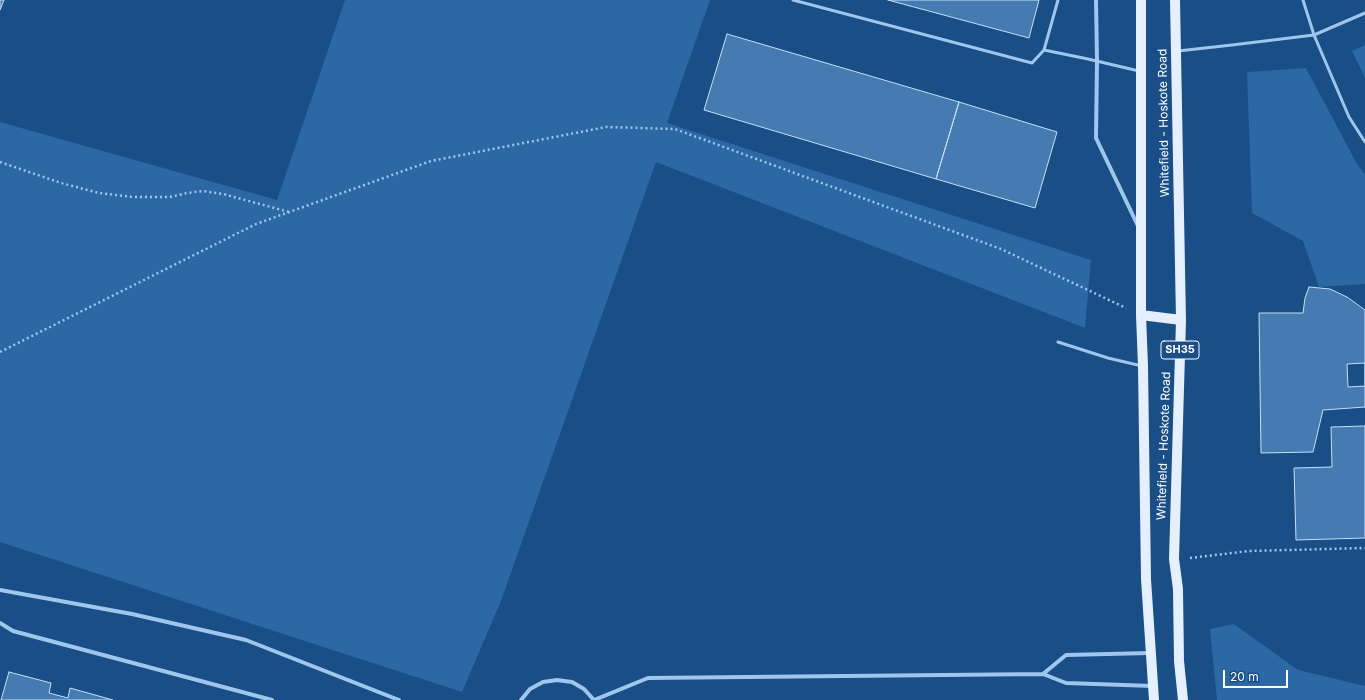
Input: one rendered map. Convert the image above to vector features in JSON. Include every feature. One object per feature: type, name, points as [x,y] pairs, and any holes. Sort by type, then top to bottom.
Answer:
[{"type":"main road","name":"Whitefield - Hoskote Road","points":[[1141,0],[1141,315],[1146,579],[1154,700]]},
{"type":"main road","name":"Whitefield - Hoskote Road","points":[[1175,0],[1181,320],[1174,559],[1178,589],[1179,661],[1183,700]]},
{"type":"main road","points":[[1141,315],[1181,320]]},
{"type":"street","points":[[1096,0],[1096,138],[1141,232]]},
{"type":"street","points":[[0,590],[132,614],[246,640],[399,700]]},
{"type":"street","points":[[0,622],[13,631],[272,700]]},
{"type":"street","points":[[1043,674],[1066,655],[1151,653]]},
{"type":"street","points":[[521,700],[530,689],[543,682],[557,680],[572,682],[584,689],[594,700],[648,678],[1043,674],[1066,683],[1153,686]]},
{"type":"lane","points":[[793,0],[1032,63],[1044,50],[1058,0]]},
{"type":"lane","points":[[1303,0],[1314,35],[1349,117],[1365,142]]},
{"type":"lane","points":[[1175,51],[1314,35],[1365,13]]},
{"type":"lane","points":[[1044,50],[1141,71]]},
{"type":"lane","points":[[1058,342],[1108,358],[1143,366]]},
{"type":"path","points":[[0,352],[256,224],[431,161],[606,127],[676,129],[1001,249],[1141,315]]},
{"type":"path","points":[[0,162],[62,183],[99,193],[133,197],[170,197],[204,191],[223,194],[289,212]]},
{"type":"path","points":[[1174,559],[1249,551],[1365,548]]},
{"type":"shaded area","points":[[345,0],[710,0],[667,123],[1091,260],[1085,328],[656,162],[501,601],[462,692],[0,542],[0,122],[277,200]]},
{"type":"shaded area","points":[[1365,45],[1365,78],[1352,51]]},
{"type":"shaded area","points":[[1306,68],[1357,164],[1365,174],[1365,284],[1319,287],[1303,241],[1252,213],[1247,72]]},
{"type":"shaded area","points":[[1234,624],[1298,670],[1365,686],[1365,700],[1217,700],[1210,629]]},
{"type":"building","points":[[0,0],[4,0],[0,10]]},
{"type":"building","points":[[888,0],[1039,0],[1029,38]]},
{"type":"building","points":[[727,34],[959,102],[936,179],[704,110]]},
{"type":"building","points":[[959,102],[1057,132],[1035,208],[936,179]]},
{"type":"building","points":[[1309,287],[1330,289],[1347,297],[1365,310],[1365,407],[1323,410],[1313,452],[1261,453],[1259,313],[1303,313],[1305,298]]},
{"type":"building","points":[[1365,363],[1365,386],[1348,387],[1347,364]]},
{"type":"building","points":[[1365,426],[1365,538],[1296,540],[1294,468],[1332,467],[1331,427]]},
{"type":"building","points":[[9,672],[51,683],[49,693],[68,698],[70,688],[113,700],[1,700]]}]
